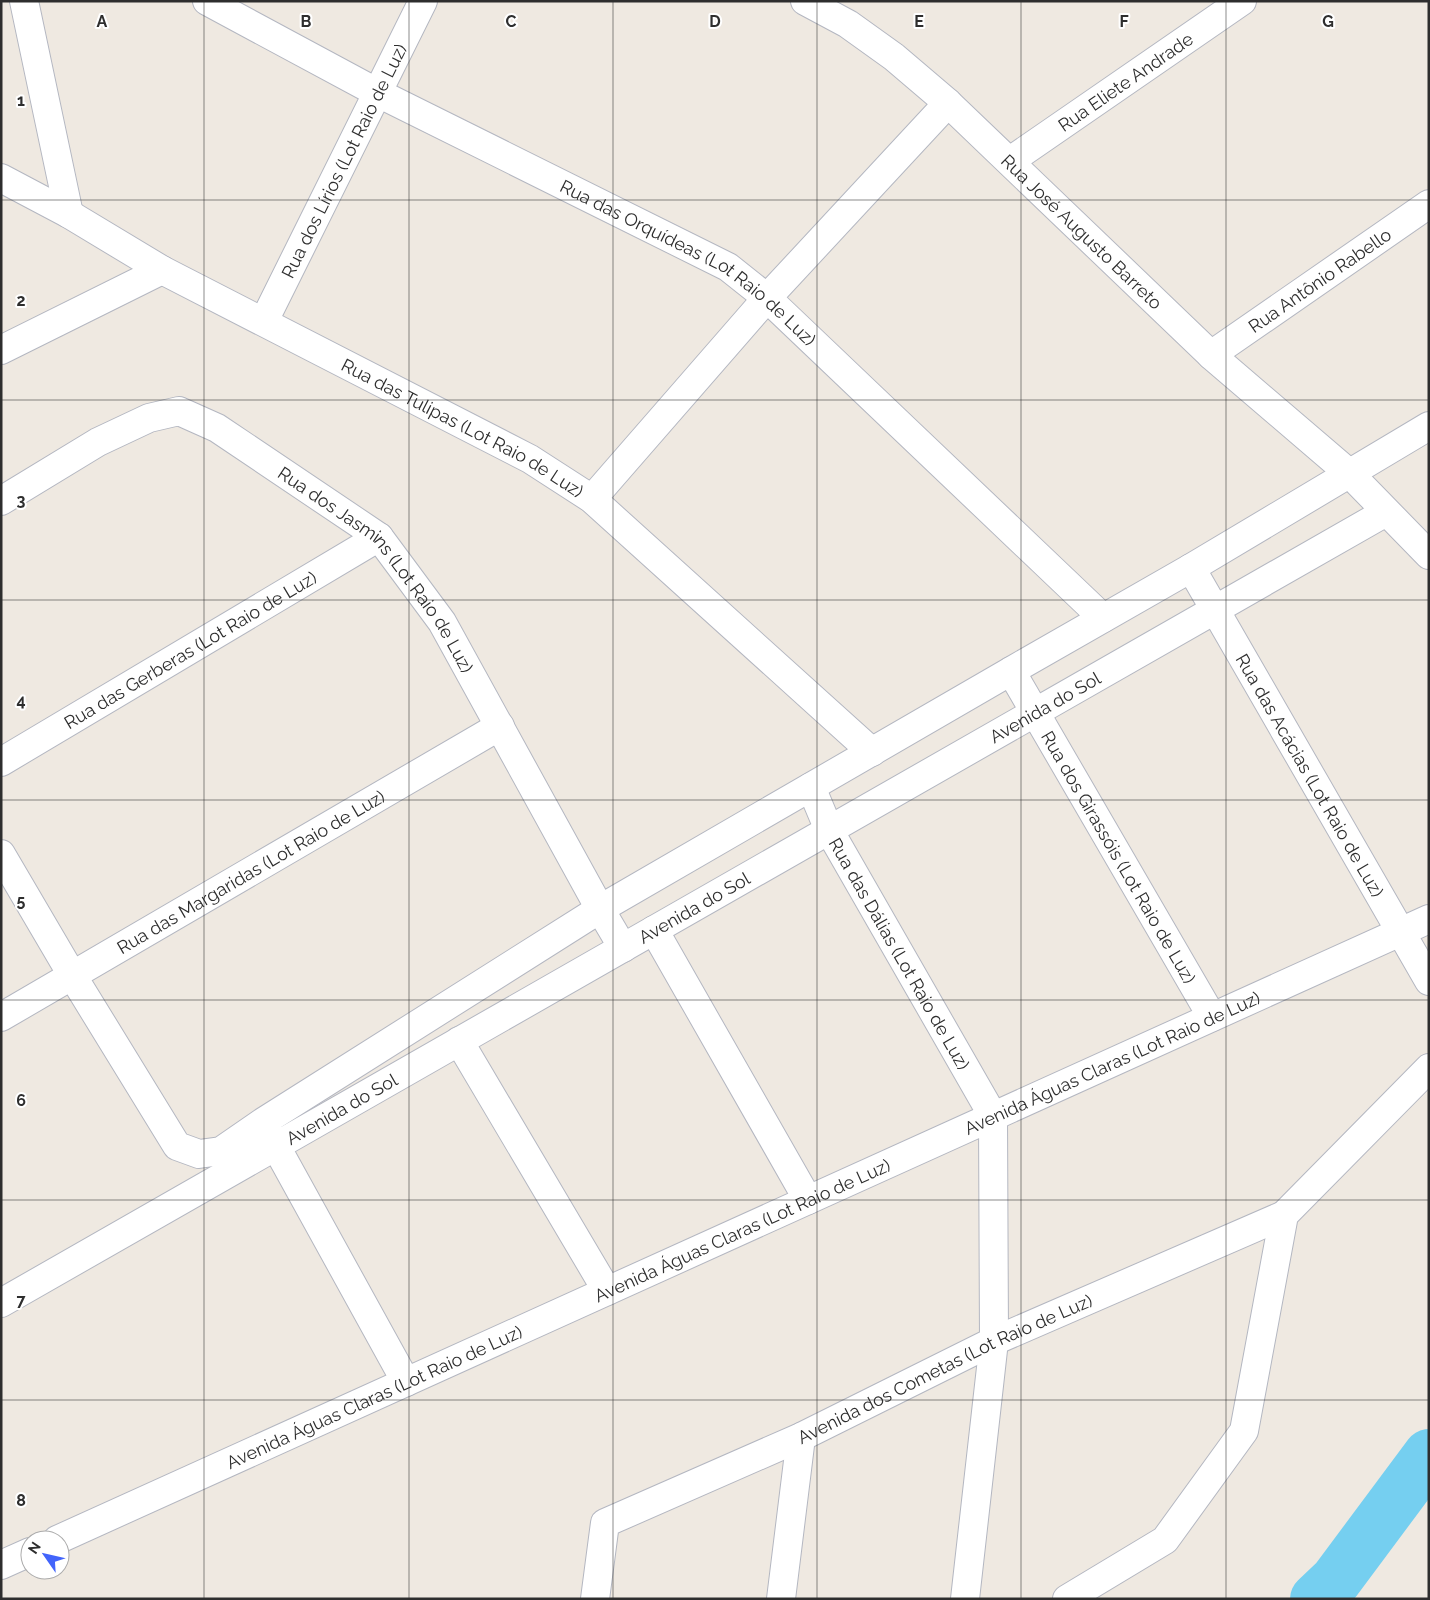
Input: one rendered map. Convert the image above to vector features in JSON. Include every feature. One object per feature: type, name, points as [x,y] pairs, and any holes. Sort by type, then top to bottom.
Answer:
[{"type":"street","points":[[24,1],[70,214]]},
{"type":"street","name":"Rua das Orquídeas (Lot Raio de Luz)","points":[[207,1],[378,93],[728,267],[767,298],[1103,618]]},
{"type":"street","name":"Rua dos Lírios (Lot Raio de Luz)","points":[[264,320],[424,1]]},
{"type":"street","name":"Rua José Augusto Barreto","points":[[805,1],[848,24],[894,57],[948,103],[1211,356],[1350,474],[1429,555]]},
{"type":"street","name":"Rua Eliete Andrade","points":[[1010,161],[1242,1]]},
{"type":"street","points":[[592,498],[767,298],[948,103]]},
{"type":"street","name":"Rua das Tulipas (Lot Raio de Luz)","points":[[1,178],[70,214],[162,270],[264,320],[530,458],[592,498],[872,752]]},
{"type":"street","name":"Rua Antônio Rabello","points":[[1211,356],[1429,204]]},
{"type":"street","points":[[1,350],[162,270]]},
{"type":"street","name":"Rua dos Jasmins (Lot Raio de Luz)","points":[[1,501],[98,442],[149,418],[179,411],[217,428],[379,537],[442,622],[600,910],[623,948]]},
{"type":"street","name":"Avenida do Sol","points":[[1,854],[72,975],[177,1146],[199,1154],[221,1151],[263,1122],[600,910],[1191,568],[1429,426]]},
{"type":"street","name":"Avenida do Sol","points":[[1,1303],[1386,512]]},
{"type":"street","name":"Rua das Gerberas (Lot Raio de Luz)","points":[[1,762],[379,537]]},
{"type":"street","name":"Rua das Acácias (Lot Raio de Luz)","points":[[1191,568],[1429,981]]},
{"type":"street","name":"Rua dos Girassóis (Lot Raio de Luz)","points":[[1011,671],[1212,1017]]},
{"type":"street","name":"Rua das Margaridas (Lot Raio de Luz)","points":[[1,1017],[500,726]]},
{"type":"street","name":"Rua das Dálias (Lot Raio de Luz)","points":[[811,787],[829,830],[992,1116]]},
{"type":"street","name":"Avenida Águas Claras (Lot Raio de Luz)","points":[[70,1534],[1429,919]]},
{"type":"street","points":[[654,930],[808,1200]]},
{"type":"street","points":[[459,1041],[607,1291]]},
{"type":"street","points":[[1067,1599],[1166,1540],[1244,1431],[1284,1215],[1429,1068]]},
{"type":"street","points":[[965,1599],[994,1340],[992,1116]]},
{"type":"street","points":[[263,1122],[406,1382]]},
{"type":"street","name":"Avenida dos Cometas (Lot Raio de Luz)","points":[[595,1599],[605,1523],[801,1437],[994,1340],[1284,1215]]},
{"type":"street","points":[[781,1599],[801,1437]]},
{"type":"street","points":[[1,1565],[20,1556]]},
{"type":"waterway","points":[[1316,1599],[1336,1580],[1429,1455]]}]
